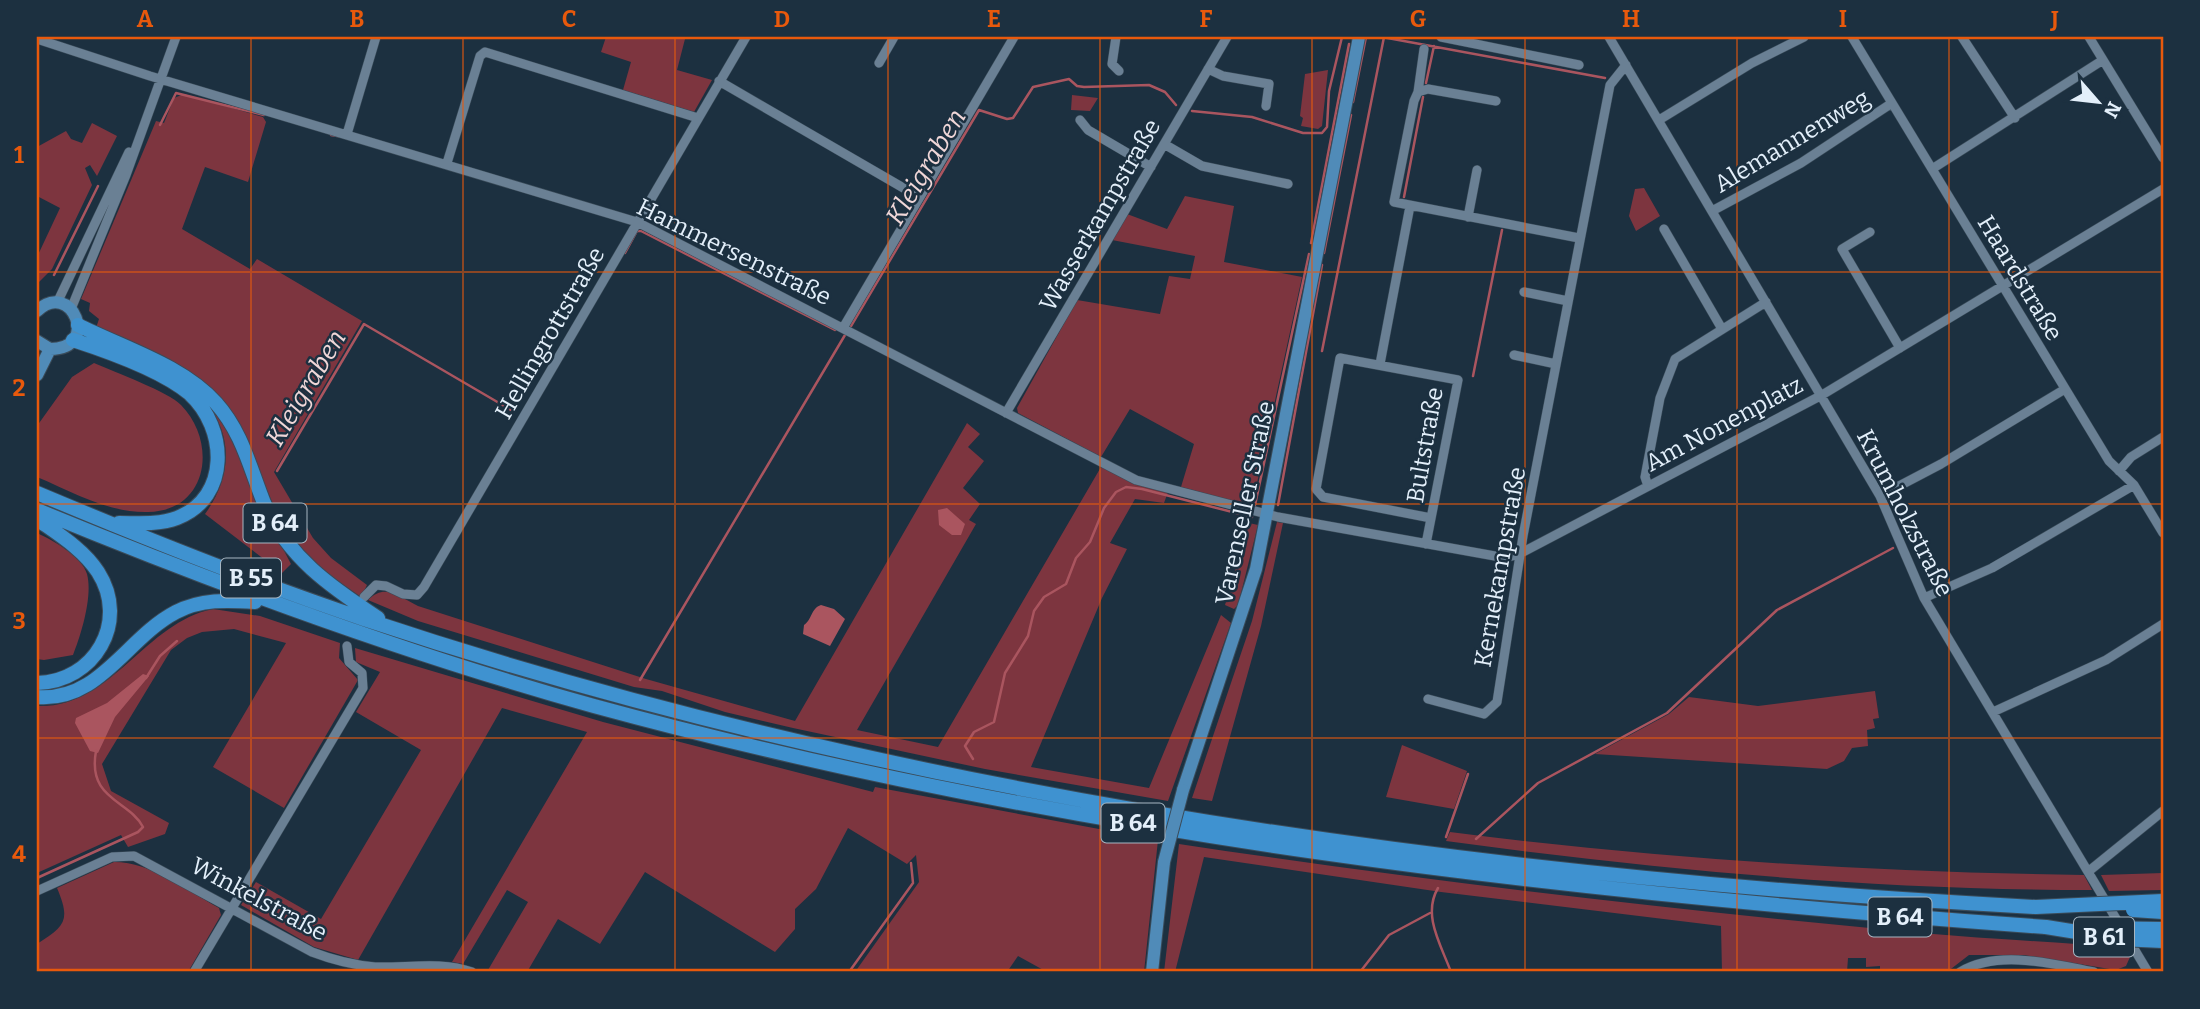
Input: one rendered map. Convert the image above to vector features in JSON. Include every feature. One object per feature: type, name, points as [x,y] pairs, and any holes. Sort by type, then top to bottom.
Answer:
[{"type":"highway","name":"B 64","points":[[78,325],[203,390],[231,423],[265,504],[295,553],[330,586],[397,630],[687,714],[869,758],[1054,794],[1289,832],[1644,878],[1909,900],[2163,912]]},
{"type":"highway","name":"B 55","points":[[73,340],[98,348],[188,392],[205,410],[218,440],[218,469],[212,484],[194,508],[163,522],[107,522]]},
{"type":"highway","name":"B 55","points":[[37,493],[277,588],[397,630]]},
{"type":"highway","name":"B 55","points":[[37,510],[270,603]]},
{"type":"highway","points":[[37,519],[88,559],[104,584],[110,609],[107,635],[93,659],[70,676],[37,683]]},
{"type":"highway","name":"B 64","points":[[37,697],[58,697],[89,685],[153,627],[188,606],[214,600],[270,603],[444,661],[637,717],[864,773],[1051,810],[1286,848],[1629,892],[2046,927],[2163,929]]},
{"type":"highway","name":"B 64","points":[[2036,907],[2163,901]]},
{"type":"highway","name":"B 61","points":[[2046,927],[2120,939],[2163,942]]},
{"type":"main road","name":"Varenseller Straße","points":[[1152,972],[1164,862],[1183,790],[1242,617],[1267,514],[1359,37]]},
{"type":"main road","points":[[37,343],[50,349],[67,346],[73,340],[78,325],[71,309],[57,303],[38,309]]},
{"type":"main road","points":[[37,375],[50,349]]},
{"type":"street","points":[[71,309],[126,176],[176,37]]},
{"type":"street","points":[[347,134],[376,37]]},
{"type":"street","name":"Hellingrottstraße","points":[[364,597],[376,585],[410,596],[417,595],[424,587],[746,37]]},
{"type":"street","points":[[879,63],[894,37]]},
{"type":"street","points":[[842,328],[1014,37]]},
{"type":"street","points":[[1116,37],[1112,64],[1119,71]]},
{"type":"street","name":"Wasserkampstraße","points":[[1006,413],[1227,37]]},
{"type":"street","points":[[1441,37],[1579,65]]},
{"type":"street","name":"Krumholzstraße","points":[[1609,37],[1880,496],[1924,598],[2089,871],[2145,971]]},
{"type":"street","points":[[1659,120],[1752,63],[1804,37]]},
{"type":"street","name":"Haardstraße","points":[[1852,37],[2109,461],[2134,485],[2163,533]]},
{"type":"street","points":[[1962,37],[1986,78],[2015,118]]},
{"type":"street","points":[[2089,37],[2163,158]]},
{"type":"street","name":"Hammersenstraße","points":[[37,39],[160,79],[637,222],[1130,478],[1267,514]]},
{"type":"street","points":[[1424,50],[1418,92],[1394,202],[1579,238]]},
{"type":"street","points":[[447,163],[480,56],[485,52],[698,118]]},
{"type":"street","points":[[1932,169],[2103,60]]},
{"type":"street","name":"Kernekampstraße","points":[[1428,699],[1484,714],[1492,710],[1497,702],[1579,238],[1610,85],[1626,65]]},
{"type":"street","points":[[1208,69],[1223,76],[1269,84],[1266,106]]},
{"type":"street","points":[[719,80],[919,197]]},
{"type":"street","points":[[1418,92],[1428,89],[1496,102]]},
{"type":"street","name":"Alemannenweg","points":[[1712,211],[1817,154],[1892,103]]},
{"type":"street","points":[[1080,120],[1088,130],[1151,167]]},
{"type":"street","points":[[57,303],[144,122]]},
{"type":"street","points":[[1164,145],[1202,166],[1288,184]]},
{"type":"street","points":[[1468,217],[1476,170]]},
{"type":"street","name":"Am Nonenplatz","points":[[1267,514],[1506,558],[1523,552],[1822,395],[2163,190]]},
{"type":"street","points":[[1410,205],[1380,364],[1340,358],[1316,489],[1323,497],[1431,518]]},
{"type":"street","points":[[1664,229],[1722,329]]},
{"type":"street","points":[[1870,232],[1842,249],[1899,348]]},
{"type":"street","points":[[1524,292],[1568,301]]},
{"type":"street","points":[[1648,486],[1645,477],[1670,366],[1681,353],[1766,302]]},
{"type":"street","points":[[1514,355],[1556,363]]},
{"type":"street","name":"Bultstraße","points":[[1380,364],[1458,380],[1426,544]]},
{"type":"street","points":[[1880,496],[1941,464],[2065,389]]},
{"type":"street","points":[[2119,471],[2131,457],[2163,437]]},
{"type":"street","points":[[1924,598],[1992,568],[2134,485]]},
{"type":"street","points":[[1993,712],[2106,660],[2163,624]]},
{"type":"street","points":[[194,972],[231,907],[282,829],[363,688],[362,673],[349,662],[347,646]]},
{"type":"street","points":[[2089,871],[2163,811]]},
{"type":"street","name":"Winkelstraße","points":[[37,891],[112,857],[128,855],[141,858],[312,953],[343,964],[377,967],[438,965],[466,971]]},
{"type":"street","points":[[1960,972],[1996,960],[2063,966],[2094,972]]},
{"type":"shaded area","points":[[606,37],[685,39],[677,70],[712,80],[694,112],[623,90],[631,62],[601,52]]},
{"type":"shaded area","points":[[1328,70],[1322,126],[1318,129],[1301,126],[1305,74]]},
{"type":"shaded area","points":[[184,94],[263,117],[266,122],[248,182],[205,167],[182,229],[250,269],[257,259],[362,321],[274,472],[313,538],[331,558],[367,585],[361,597],[316,566],[283,527],[236,419],[96,328],[99,319],[89,311],[90,303],[81,299],[156,121],[164,123],[174,98]]},
{"type":"shaded area","points":[[1072,95],[1098,98],[1090,111],[1071,110]]},
{"type":"shaded area","points":[[92,123],[117,136],[97,176],[90,165],[85,168],[92,185],[52,269],[37,284],[37,257],[60,208],[37,196],[37,147],[66,131],[71,139],[82,143]]},
{"type":"shaded area","points":[[1644,188],[1660,216],[1636,231],[1629,216],[1635,189]]},
{"type":"shaded area","points":[[1185,196],[1234,206],[1224,262],[1302,277],[1252,506],[1181,487],[1194,444],[1130,409],[1101,457],[1018,413],[1017,408],[1077,300],[1160,314],[1169,276],[1190,279],[1195,256],[1112,240],[1127,214],[1167,229]]},
{"type":"shaded area","points":[[94,363],[165,394],[181,405],[193,420],[203,455],[195,488],[184,500],[168,509],[148,512],[119,509],[37,477],[37,426],[72,377]]},
{"type":"shaded area","points":[[218,411],[233,433],[260,505],[291,564],[282,573],[205,514],[223,478],[225,465],[224,439],[214,414]]},
{"type":"shaded area","points":[[967,423],[980,434],[968,447],[984,461],[963,488],[980,504],[969,520],[976,524],[857,730],[938,747],[1101,467],[1168,492],[1164,503],[1135,499],[1110,543],[1127,549],[1102,598],[1031,767],[1149,788],[1221,615],[1231,623],[1168,801],[985,769],[725,712],[662,691],[634,687],[418,621],[368,600],[380,592],[392,593],[418,606],[646,679],[795,721]]},
{"type":"shaded area","points":[[947,508],[965,524],[961,535],[952,535],[939,525],[938,510]]},
{"type":"shaded area","points":[[1277,522],[1283,523],[1261,626],[1212,801],[1192,798],[1252,621]]},
{"type":"shaded area","points":[[1249,523],[1258,525],[1238,605],[1234,609],[1225,605]]},
{"type":"shaded area","points":[[37,533],[73,555],[87,574],[87,604],[73,655],[37,659]]},
{"type":"shaded area","points":[[821,605],[834,609],[845,619],[830,646],[803,634],[804,625]]},
{"type":"shaded area","points":[[213,609],[260,616],[340,643],[339,658],[358,680],[284,808],[213,767],[286,643],[234,629],[202,632],[187,638],[171,650],[102,764],[111,791],[169,823],[165,834],[128,847],[121,835],[37,873],[37,706],[63,703],[86,694],[167,630],[189,617]]},
{"type":"shaded area","points":[[355,648],[603,722],[873,792],[875,787],[1158,840],[1144,972],[1047,972],[1018,956],[1007,972],[855,972],[919,882],[916,855],[907,864],[848,828],[816,889],[795,909],[795,929],[775,952],[645,872],[600,944],[558,919],[527,972],[488,970],[528,902],[507,890],[463,964],[452,962],[587,732],[502,708],[358,960],[314,947],[241,905],[256,882],[321,919],[421,750],[356,712],[380,672],[356,662]]},
{"type":"shaded area","points":[[143,674],[149,676],[115,717],[98,753],[90,751],[75,723],[76,718],[107,703]]},
{"type":"shaded area","points":[[1875,691],[1879,718],[1873,719],[1875,728],[1867,730],[1868,746],[1852,748],[1844,761],[1827,769],[1595,754],[1669,714],[1689,697],[1758,706]]},
{"type":"shaded area","points":[[1402,745],[1467,771],[1454,809],[1386,797]]},
{"type":"shaded area","points":[[1450,832],[1687,857],[1925,871],[2084,875],[2092,890],[1849,882],[1687,869],[1446,841]]},
{"type":"shaded area","points":[[1179,844],[1456,882],[1735,915],[1921,933],[2127,948],[2130,957],[2126,966],[2116,970],[2023,955],[1969,955],[1947,972],[1880,972],[1880,966],[1866,967],[1866,958],[1848,958],[1847,972],[1722,972],[1721,926],[1441,892],[1204,857],[1175,972],[1164,972]]},
{"type":"shaded area","points":[[114,862],[128,863],[155,872],[219,908],[221,915],[188,972],[37,972],[37,944],[63,922],[64,908],[57,888]]},
{"type":"shaded area","points":[[2163,873],[2163,890],[2109,891],[2101,875]]},
{"type":"waterway","name":"Kleigraben","points":[[1192,111],[1252,117],[1303,133],[1322,133],[1327,127],[1329,91],[1342,37]]},
{"type":"waterway","points":[[1353,102],[1366,37]]},
{"type":"waterway","name":"Kleigraben","points":[[1382,37],[1605,78]]},
{"type":"waterway","points":[[1322,351],[1384,37]]},
{"type":"waterway","points":[[1311,243],[1349,44]]},
{"type":"waterway","points":[[1426,83],[1434,46]]},
{"type":"waterway","name":"Kleigraben","points":[[851,326],[979,110],[1007,119],[1013,118],[1033,87],[1069,79],[1077,86],[1084,87],[1149,85],[1165,92],[1176,105]]},
{"type":"waterway","points":[[160,125],[176,93],[264,115]]},
{"type":"waterway","points":[[1404,197],[1423,97]]},
{"type":"waterway","points":[[1324,253],[1351,115]]},
{"type":"waterway","points":[[331,135],[344,137]]},
{"type":"waterway","points":[[54,275],[98,186]]},
{"type":"waterway","points":[[1473,376],[1502,230]]},
{"type":"waterway","name":"Kleigraben","points":[[625,253],[637,231],[641,231],[835,330]]},
{"type":"waterway","points":[[1255,505],[1309,254]]},
{"type":"waterway","points":[[1278,505],[1322,265]]},
{"type":"waterway","name":"Kleigraben","points":[[277,471],[364,324],[511,410]]},
{"type":"waterway","name":"Kleigraben","points":[[640,680],[845,335]]},
{"type":"waterway","points":[[973,759],[965,746],[974,732],[994,722],[1005,673],[1028,636],[1034,611],[1044,597],[1066,584],[1076,558],[1090,542],[1104,508],[1116,492],[1126,487],[1142,489],[1252,517]]},
{"type":"waterway","points":[[1476,839],[1538,783],[1667,713],[1777,610],[1893,548]]},
{"type":"waterway","name":"Kleigraben","points":[[146,678],[160,656],[177,641]]},
{"type":"waterway","points":[[37,878],[138,832],[143,827],[137,818],[103,789],[95,767],[96,751]]},
{"type":"waterway","points":[[1446,837],[1468,774]]},
{"type":"waterway","points":[[849,972],[913,883],[911,863]]},
{"type":"waterway","points":[[1438,888],[1432,919],[1451,972]]},
{"type":"waterway","points":[[1360,972],[1389,935],[1430,913]]}]
